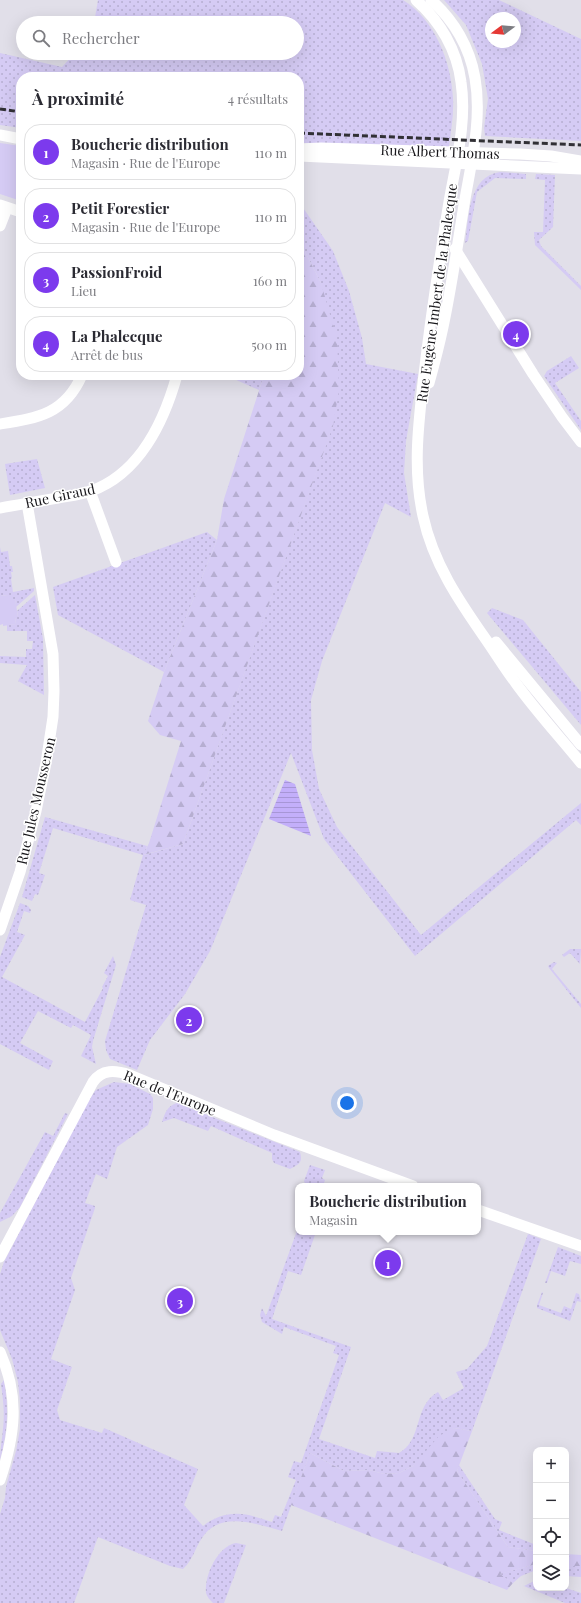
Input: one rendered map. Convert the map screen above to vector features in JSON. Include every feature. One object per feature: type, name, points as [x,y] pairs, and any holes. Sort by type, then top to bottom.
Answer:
[{"type":"street","name":"Rue Eugène Imbert de la Phalecque","points":[[416,0],[431,15],[445,35],[459,68],[463,103],[462,128],[458,158],[444,232],[434,298],[416,450],[417,479],[422,513],[437,560],[450,586],[515,683],[581,762]]},
{"type":"street","name":"Rue Eugène Imbert de la Phalecque","points":[[418,433],[443,328],[472,158],[478,108],[472,63],[461,36],[446,15],[432,0]]},
{"type":"street","points":[[0,136],[16,138]]},
{"type":"street","name":"Rue Albert Thomas","points":[[304,149],[321,148],[458,158]]},
{"type":"street","name":"Rue Albert Thomas","points":[[304,156],[472,158],[542,155],[581,161]]},
{"type":"street","name":"Rue Albert Thomas","points":[[472,158],[581,169]]},
{"type":"street","points":[[0,226],[3,207],[16,211]]},
{"type":"street","points":[[444,232],[537,380],[581,442]]},
{"type":"street","points":[[0,424],[31,418],[52,411],[70,396],[79,380]]},
{"type":"street","name":"Rue Giraud","points":[[0,508],[90,491],[116,478],[136,459],[152,437],[163,416],[175,380]]},
{"type":"street","points":[[90,491],[116,562]]},
{"type":"street","name":"Rue Jules Mousseron","points":[[0,930],[20,872],[36,811],[46,763],[53,718],[53,654],[27,503]]},
{"type":"street","name":"Rue Eugène Imbert de la Phalecque","points":[[450,586],[581,745]]},
{"type":"street","name":"Rue de l'Europe","points":[[0,1257],[93,1082],[98,1076],[108,1071],[130,1075],[274,1135],[405,1183]]},
{"type":"street","points":[[481,1211],[581,1246]]},
{"type":"street","points":[[0,1352],[10,1378],[14,1412],[11,1439],[0,1480]]},
{"type":"green space","points":[[98,0],[403,0],[414,8],[424,19],[432,30],[445,56],[452,84],[453,98],[453,116],[449,147],[304,143],[304,72],[16,72],[16,127],[0,125],[0,53],[16,57],[16,60],[31,60],[62,67],[68,60],[304,60],[304,16],[95,16]]},
{"type":"green space","points":[[444,0],[499,0],[581,39],[581,141],[485,136],[484,128],[488,99],[482,64],[466,25]]},
{"type":"green space","points":[[0,143],[16,145],[16,199],[0,194]]},
{"type":"green space","points":[[500,172],[526,174],[526,179],[495,178],[477,192],[468,241],[465,243],[469,211],[476,190],[482,181],[489,175]]},
{"type":"green space","points":[[536,174],[555,175],[553,227],[539,240],[541,246],[581,286],[581,290],[535,245],[534,232],[543,232],[545,180],[535,179]]},
{"type":"green space","points":[[304,209],[333,251],[349,291],[362,338],[366,364],[418,374],[406,441],[404,473],[411,517],[385,503],[322,661],[311,700],[312,750],[319,789],[337,827],[421,935],[581,803],[581,825],[576,820],[415,956],[324,839],[291,753],[210,951],[185,994],[150,1040],[137,1070],[110,1059],[106,1050],[105,1041],[146,905],[130,900],[143,855],[53,828],[39,873],[45,875],[38,895],[35,894],[32,901],[22,897],[45,817],[147,846],[144,855],[183,844],[333,425],[321,283],[304,250]]},
{"type":"green space","points":[[304,250],[321,283],[337,339],[339,390],[333,426],[183,844],[143,855],[149,843],[181,741],[160,735],[148,721],[164,672],[217,540],[224,499],[262,380],[304,380]]},
{"type":"green space","points":[[571,356],[579,368],[555,383],[581,421],[581,430],[544,376],[547,371]]},
{"type":"green space","points":[[236,380],[262,380],[259,390]]},
{"type":"green space","points":[[37,459],[45,488],[10,495],[5,464]]},
{"type":"green space","points":[[207,532],[217,540],[164,672],[58,615],[53,587]]},
{"type":"green space","points":[[0,547],[1,552],[8,551],[10,566],[12,566],[13,572],[11,572],[11,579],[13,592],[34,588],[34,591],[16,607],[15,599],[8,599],[8,595],[0,596]]},
{"type":"green space","points":[[8,595],[8,599],[15,599],[18,617],[15,617],[16,624],[3,626],[3,624],[0,625],[0,596]]},
{"type":"green space","points":[[35,595],[43,639],[44,695],[18,681],[27,665],[0,663],[0,656],[26,657],[26,649],[32,649],[33,641],[27,641],[27,631],[7,631],[7,625],[16,624],[15,617],[18,616],[17,611]]},
{"type":"green space","points":[[492,608],[523,620],[581,692],[581,725],[487,613]]},
{"type":"green space","points":[[20,903],[28,906],[31,910],[30,913],[24,911],[17,932],[25,935],[2,977],[85,1022],[103,988],[102,987],[108,976],[104,973],[113,956],[116,965],[92,1047],[96,1064],[81,1056],[91,1035],[73,1025],[71,1028],[38,1011],[20,1043],[53,1061],[49,1070],[0,1044],[0,957]]},
{"type":"green space","points":[[570,949],[581,949],[580,964],[570,953],[564,957],[562,955]]},
{"type":"green space","points":[[554,962],[557,963],[552,969],[581,1004],[581,1008],[549,968],[548,966]]},
{"type":"green space","points":[[114,1082],[130,1084],[150,1094],[153,1098],[153,1109],[148,1125],[117,1147],[107,1179],[96,1174],[85,1203],[95,1206],[95,1208],[71,1278],[75,1290],[51,1359],[72,1367],[57,1410],[60,1420],[102,1433],[104,1428],[198,1469],[184,1505],[203,1526],[212,1520],[229,1514],[254,1516],[272,1522],[275,1515],[281,1517],[296,1480],[288,1477],[294,1461],[301,1463],[339,1355],[333,1353],[336,1346],[284,1327],[282,1334],[262,1322],[260,1315],[262,1308],[266,1316],[295,1235],[315,1235],[301,1275],[288,1271],[272,1319],[351,1347],[319,1439],[375,1458],[377,1451],[399,1453],[407,1447],[412,1440],[421,1414],[430,1398],[438,1392],[443,1400],[464,1388],[456,1372],[467,1369],[487,1346],[528,1234],[541,1239],[472,1431],[454,1428],[413,1466],[399,1473],[384,1474],[369,1470],[344,1471],[310,1453],[282,1531],[239,1521],[219,1524],[210,1529],[202,1538],[189,1562],[183,1569],[170,1566],[98,1537],[74,1603],[0,1603],[0,1514],[5,1498],[6,1487],[16,1451],[20,1429],[20,1401],[18,1382],[12,1359],[0,1330],[0,1274],[4,1262],[89,1099],[96,1090]]},
{"type":"green space","points":[[177,1103],[300,1152],[301,1161],[290,1169],[274,1163],[272,1153],[211,1126],[208,1131],[174,1118],[162,1122],[165,1113],[169,1108]]},
{"type":"green space","points":[[65,1113],[68,1114],[20,1207],[12,1216],[0,1222],[0,1213],[45,1132],[53,1136]]},
{"type":"green space","points":[[310,1165],[325,1170],[322,1178],[325,1180],[324,1183],[305,1183],[304,1181]]},
{"type":"green space","points":[[558,1247],[581,1256],[581,1264],[570,1261],[565,1276],[551,1271],[547,1283],[545,1283]]},
{"type":"green space","points":[[542,1292],[539,1305],[561,1313],[564,1306],[571,1309],[576,1293],[579,1294],[581,1302],[577,1301],[570,1321],[537,1308]]},
{"type":"green space","points":[[4,1380],[7,1401],[7,1420],[5,1439],[0,1460],[4,1417],[1,1384]]},
{"type":"green space","points":[[454,1428],[472,1431],[457,1471],[508,1547],[533,1551],[533,1565],[500,1574],[513,1583],[507,1590],[291,1505],[310,1453],[344,1471],[369,1470],[384,1474],[399,1473],[413,1466],[439,1436]]},
{"type":"green space","points":[[459,1465],[495,1519],[502,1522],[499,1530],[533,1544],[533,1551],[508,1547],[457,1471]]},
{"type":"green space","points":[[236,1543],[246,1545],[224,1603],[213,1603],[206,1593],[207,1578],[210,1570],[218,1555],[229,1545]]},
{"type":"green space","points":[[569,1554],[581,1555],[581,1566],[569,1566]]},
{"type":"green space","points":[[533,1565],[533,1571],[521,1576],[513,1583],[499,1574]]},
{"type":"green space","points":[[569,1566],[581,1566],[581,1577],[569,1576]]},
{"type":"green space","points":[[533,1582],[533,1590],[524,1586]]},
{"type":"green space","points":[[569,1589],[581,1593],[581,1603],[565,1603],[536,1591],[569,1591]]},
{"type":"shaded area","points":[[285,780],[295,784],[311,836],[269,819]]},
{"type":"railway","points":[[0,109],[16,111]]},
{"type":"railway","points":[[304,133],[581,145]]},
{"type":"place","name":"La Phalecque","points":[[516,334]]},
{"type":"place","name":"Petit Forestier","points":[[189,1020]]},
{"type":"place","name":"Boucherie distribution","points":[[388,1263]]},
{"type":"place","name":"PassionFroid","points":[[180,1301]]}]
